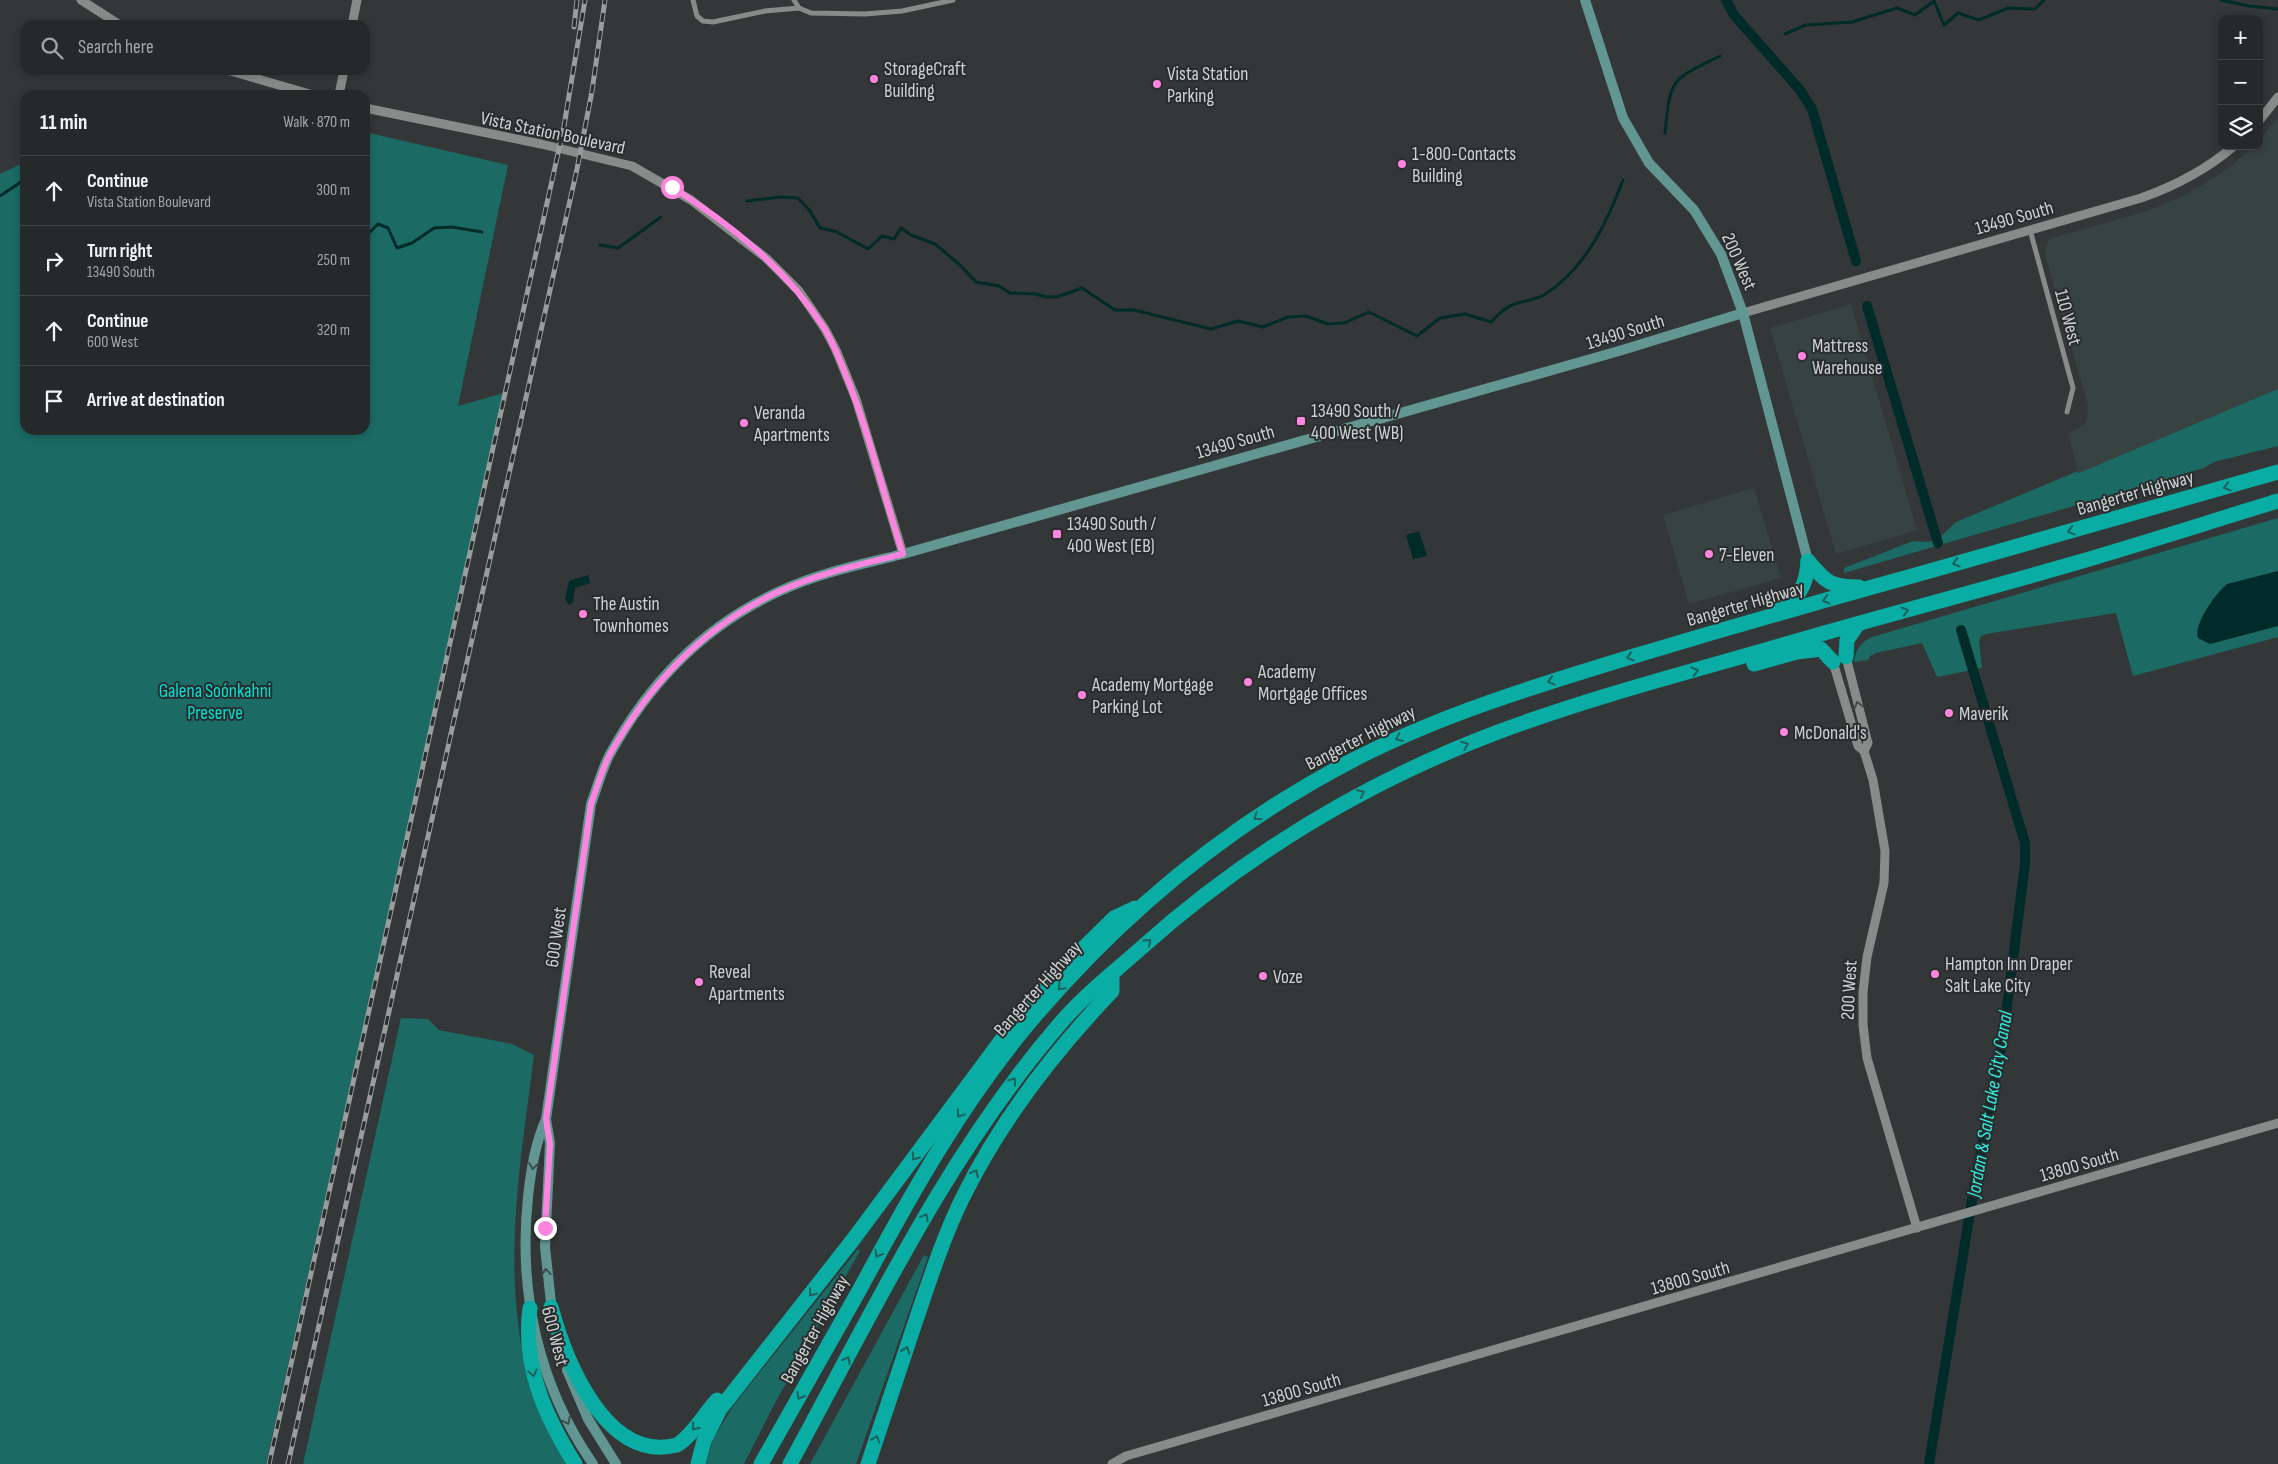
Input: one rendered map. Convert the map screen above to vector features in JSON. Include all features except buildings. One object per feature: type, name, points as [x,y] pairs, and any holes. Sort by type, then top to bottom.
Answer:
[{"type":"highway","name":"Bangerter Highway","points":[[761,1464],[926,1169],[965,1108],[1008,1050],[1044,1006],[1145,903],[1211,848],[1274,805],[1385,745],[1435,722],[1504,696],[1760,619],[2277,472]]},
{"type":"highway","points":[[790,1464],[931,1207],[978,1131],[1015,1078],[1062,1020],[1112,974],[1211,889],[1275,844],[1343,803],[1385,781],[1468,744],[1543,716],[1717,664],[2071,564],[2278,501]]},
{"type":"highway","points":[[2071,564],[2094,567],[2278,511]]},
{"type":"highway","points":[[1808,561],[1825,580],[1833,585],[1873,587]]},
{"type":"highway","points":[[1760,619],[1800,592],[1806,578],[1808,561]]},
{"type":"highway","points":[[1717,664],[1732,671],[1796,652],[1821,649],[1839,660],[1847,640],[1858,624]]},
{"type":"highway","points":[[698,1464],[704,1441],[714,1418],[895,1185],[985,1059],[1062,969],[1114,918],[1145,903]]},
{"type":"highway","points":[[868,1464],[940,1249],[962,1200],[996,1136],[1029,1087],[1063,1045],[1112,991],[1112,974]]},
{"type":"highway","points":[[551,1307],[572,1368],[601,1426],[614,1442],[638,1453],[655,1453],[678,1444],[730,1384],[764,1353]]},
{"type":"highway","points":[[530,1308],[528,1341],[535,1382],[550,1419],[575,1464]]},
{"type":"main road","name":"200 West","points":[[1585,0],[1624,118],[1649,162],[1694,210],[1714,242],[1743,313],[1808,561]]},
{"type":"main road","name":"13490 South","points":[[607,762],[633,717],[680,658],[708,634],[741,612],[780,591],[824,574],[903,554],[1610,354],[1743,313]]},
{"type":"main road","name":"600 West","points":[[593,1464],[568,1423],[542,1360],[530,1308],[526,1280],[526,1225],[534,1158],[539,1135],[546,1119],[591,804],[607,762]]},
{"type":"main road","name":"600 West","points":[[546,1119],[550,1144],[545,1247],[551,1307],[558,1340],[574,1388],[597,1434],[616,1464]]},
{"type":"street","points":[[81,0],[112,20]]},
{"type":"street","points":[[353,20],[357,0]]},
{"type":"street","points":[[693,0],[696,16],[703,21],[713,22],[765,11],[799,8],[811,13],[865,14],[902,11],[953,0]]},
{"type":"street","points":[[794,0],[799,8]]},
{"type":"street","points":[[244,75],[296,90]]},
{"type":"street","points":[[340,90],[343,75]]},
{"type":"street","points":[[2263,116],[2278,97]]},
{"type":"street","name":"Vista Station Boulevard","points":[[370,109],[541,144],[632,166],[691,200],[766,258],[799,291],[825,329],[836,350],[856,398],[903,554]]},
{"type":"street","name":"13490 South","points":[[1743,313],[2141,198],[2185,180],[2213,163],[2229,150]]},
{"type":"street","name":"110 West","points":[[2030,230],[2072,388],[2067,412]]},
{"type":"street","name":"200 West","points":[[1839,660],[1858,746],[1864,750],[1874,780],[1885,851],[1884,883],[1867,957],[1863,992],[1863,1025],[1868,1058],[1917,1228]]},
{"type":"street","name":"200 West","points":[[1839,660],[1868,743],[1864,750]]},
{"type":"street","name":"13800 South","points":[[1112,1464],[1136,1453],[2278,1123]]},
{"type":"shaded area","points":[[2278,118],[2278,392],[2079,473],[2068,434],[2084,425],[2088,405],[2045,255],[2048,241],[2147,211],[2184,196],[2229,168],[2249,150],[2263,150],[2263,135]]},
{"type":"shaded area","points":[[1851,304],[1917,530],[1836,554],[1770,328]]},
{"type":"shaded area","points":[[1754,488],[1781,578],[1689,604],[1663,515]]},
{"type":"shaded area","points":[[1419,531],[1427,556],[1413,559],[1406,535]]},
{"type":"shaded area","points":[[2278,571],[2278,626],[2210,644],[2198,638],[2197,632],[2206,609],[2227,584]]},
{"type":"shaded area","points":[[588,575],[590,583],[575,588],[573,602],[569,605],[565,599],[569,581]]},
{"type":"green space","name":"Galena Soónkahni Preserve","points":[[370,133],[508,165],[458,406],[504,393],[266,1464],[0,1464],[0,174],[20,164],[20,435],[370,435]]},
{"type":"green space","points":[[2278,389],[2278,446],[2214,462],[2204,468],[1844,573],[1844,568],[1913,541],[1928,542],[1938,539],[1956,522],[2078,471],[2079,473]]},
{"type":"green space","points":[[2278,518],[2278,637],[2133,676],[2116,613],[1986,634],[1981,636],[1979,641],[1982,668],[1937,677],[1922,643],[1876,653],[1870,656],[1868,660],[1854,662],[1859,647],[1872,637]]},
{"type":"green space","points":[[401,1018],[428,1019],[439,1030],[512,1044],[534,1055],[521,1155],[515,1222],[515,1289],[520,1340],[529,1381],[540,1408],[569,1464],[303,1464]]},
{"type":"green space","points":[[858,1249],[860,1251],[775,1403],[744,1464],[706,1464],[713,1439],[733,1406]]},
{"type":"green space","points":[[924,1255],[928,1257],[856,1464],[810,1464]]},
{"type":"waterway","name":"Jordan & Salt Lake City Canal","points":[[1726,0],[1734,15],[1800,90],[1812,109],[1856,261]]},
{"type":"waterway","points":[[1785,34],[1806,25],[1852,22],[1897,8],[1915,15],[1934,1],[1944,25],[1958,13],[1979,20],[2008,8],[2035,9],[2044,0]]},
{"type":"waterway","points":[[2221,0],[2249,6],[2278,9]]},
{"type":"waterway","points":[[1665,133],[1669,101],[1676,83],[1691,70],[1720,56]]},
{"type":"waterway","points":[[747,201],[781,197],[798,198],[810,211],[820,228],[837,232],[868,249],[882,236],[894,239],[901,228],[911,235],[935,244],[959,264],[976,282],[999,286],[1010,293],[1057,297],[1082,288],[1115,310],[1134,310],[1211,329],[1238,321],[1263,327],[1288,317],[1306,316],[1328,324],[1344,323],[1369,312],[1417,336],[1440,318],[1465,314],[1491,322],[1509,306],[1540,297],[1559,284],[1583,259],[1593,244],[1610,212],[1623,180]]},
{"type":"waterway","points":[[0,196],[20,183]]},
{"type":"waterway","points":[[600,245],[618,248],[661,217]]},
{"type":"waterway","points":[[370,232],[378,224],[388,228],[397,248],[412,243],[434,228],[452,227],[482,232]]},
{"type":"waterway","name":"Jordan & Salt Lake City Canal","points":[[1867,306],[1938,543]]},
{"type":"waterway","name":"Jordan & Salt Lake City Canal","points":[[1929,1464],[1975,1182],[2003,1038],[2025,864],[2025,843],[1961,630]]},
{"type":"railway","points":[[574,27],[577,0]]},
{"type":"railway","points":[[269,1464],[564,126],[585,0]]},
{"type":"railway","points":[[288,1464],[577,169],[592,91],[605,0]]},
{"type":"place","name":"StorageCraft Building","points":[[874,79]]},
{"type":"place","name":"Vista Station Parking","points":[[1157,84]]},
{"type":"place","name":"1-800-Contacts Building","points":[[1402,164]]},
{"type":"place","name":"Mattress Warehouse","points":[[1802,356]]},
{"type":"place","name":"13490 South / 400 West (WB)","points":[[1301,421]]},
{"type":"place","name":"Veranda Apartments","points":[[744,423]]},
{"type":"place","name":"13490 South / 400 West (EB)","points":[[1057,534]]},
{"type":"place","name":"7-Eleven","points":[[1709,554]]},
{"type":"place","name":"The Austin Townhomes","points":[[583,614]]},
{"type":"place","name":"Academy Mortgage Offices","points":[[1248,682]]},
{"type":"place","name":"Academy Mortgage Parking Lot","points":[[1082,695]]},
{"type":"place","name":"Maverik","points":[[1949,713]]},
{"type":"place","name":"McDonald's","points":[[1784,732]]},
{"type":"place","name":"Hampton Inn Draper Salt Lake City","points":[[1935,974]]},
{"type":"place","name":"Voze","points":[[1263,976]]},
{"type":"place","name":"Reveal Apartments","points":[[699,982]]},
{"type":"route","points":[[545,1228],[550,1156],[546,1119],[591,804],[609,756],[633,717],[657,685],[680,658],[708,634],[741,612],[780,591],[824,574],[903,554],[856,398],[825,329],[799,291],[766,258],[715,216],[672,187]]}]
